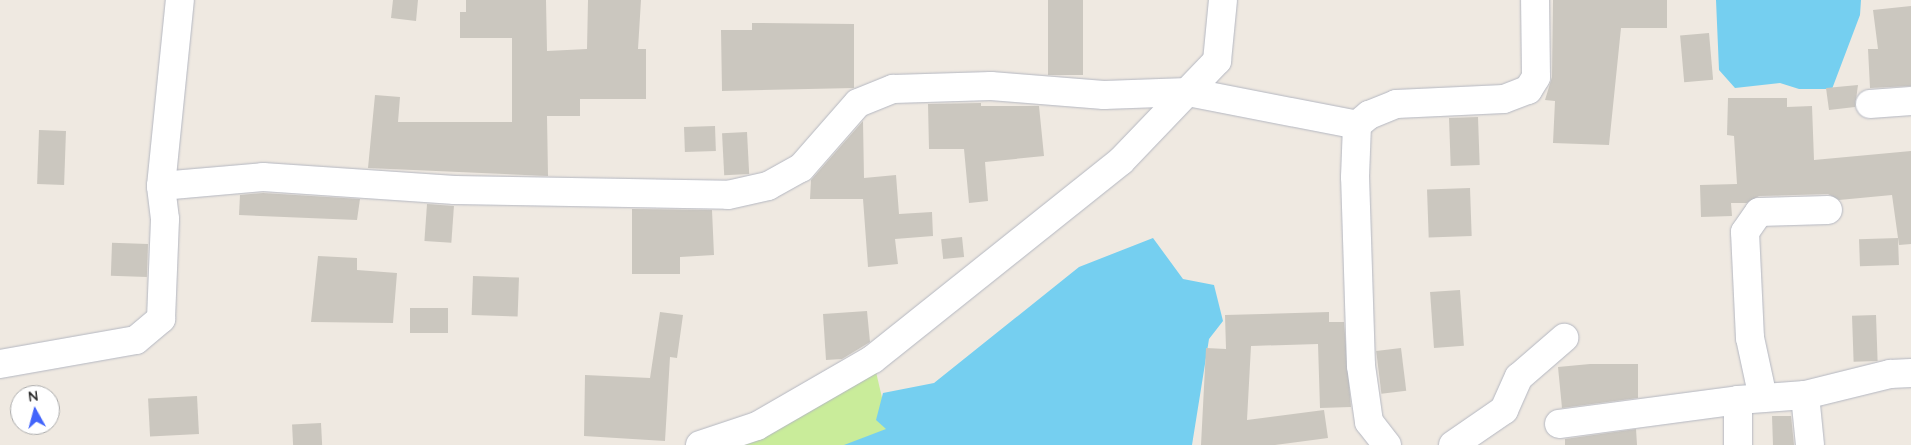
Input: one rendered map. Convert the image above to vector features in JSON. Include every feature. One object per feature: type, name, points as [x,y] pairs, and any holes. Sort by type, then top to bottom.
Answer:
[{"type":"street","points":[[0,364],[136,340],[161,320],[165,219],[161,186],[180,0]]},
{"type":"street","points":[[700,445],[757,426],[873,359],[1121,161],[1218,62],[1223,0]]},
{"type":"street","points":[[1387,445],[1369,422],[1361,366],[1355,178],[1357,125],[1369,115],[1396,104],[1504,99],[1528,90],[1536,77],[1536,0]]},
{"type":"street","points":[[161,186],[263,177],[454,190],[728,195],[768,186],[801,168],[858,103],[893,89],[991,86],[1104,95],[1188,92],[1357,125]]},
{"type":"street","points":[[1870,104],[1911,101]]},
{"type":"street","points":[[1738,445],[1750,399],[1750,338],[1745,232],[1759,212],[1828,210]]},
{"type":"street","points":[[1453,445],[1504,410],[1519,377],[1564,338]]},
{"type":"street","points":[[1559,424],[1750,399],[1805,395],[1890,374],[1911,373]]},
{"type":"street","points":[[1805,395],[1810,445]]},
{"type":"green space","points":[[873,359],[893,445],[700,445]]},
{"type":"water","points":[[1716,0],[1861,0],[1860,15],[1832,89],[1799,89],[1780,83],[1735,88],[1719,70]]},
{"type":"water","points":[[1153,238],[1183,279],[1214,285],[1223,321],[1209,339],[1192,445],[844,445],[886,429],[876,420],[883,393],[934,383],[1079,267]]},
{"type":"building","points":[[393,0],[418,0],[416,21],[391,18]]},
{"type":"building","points":[[466,0],[546,0],[547,51],[587,49],[588,0],[641,0],[638,49],[646,49],[646,99],[580,99],[580,116],[547,116],[548,176],[368,168],[375,95],[400,97],[398,122],[512,122],[512,38],[460,38],[460,12],[466,12]]},
{"type":"building","points":[[1048,0],[1083,0],[1083,75],[1048,75]]},
{"type":"building","points":[[1553,0],[1667,0],[1667,28],[1621,28],[1609,145],[1553,143],[1555,101],[1545,100],[1552,77]]},
{"type":"building","points":[[1911,6],[1911,86],[1870,88],[1868,49],[1878,49],[1873,10]]},
{"type":"building","points":[[752,23],[854,24],[854,88],[722,91],[721,30],[752,30]]},
{"type":"building","points":[[1709,33],[1713,80],[1684,82],[1680,36]]},
{"type":"building","points":[[1858,85],[1855,107],[1829,110],[1826,88]]},
{"type":"building","points":[[1728,98],[1787,98],[1787,107],[1812,106],[1814,160],[1911,151],[1911,244],[1899,245],[1892,195],[1839,200],[1828,194],[1759,196],[1747,203],[1731,203],[1732,216],[1701,217],[1700,185],[1737,184],[1734,136],[1727,135]]},
{"type":"building","points":[[981,103],[981,106],[1039,106],[1044,156],[985,162],[988,201],[969,203],[964,149],[929,149],[928,104]]},
{"type":"building","points":[[1478,117],[1480,165],[1451,166],[1449,118]]},
{"type":"building","points":[[863,121],[864,178],[896,175],[899,214],[932,212],[933,236],[895,239],[898,264],[868,267],[863,199],[810,199],[811,180]]},
{"type":"building","points":[[715,126],[716,151],[685,152],[684,127]]},
{"type":"building","points":[[39,130],[66,131],[64,185],[37,184]]},
{"type":"building","points":[[747,132],[749,174],[724,175],[722,133]]},
{"type":"building","points":[[1470,188],[1472,236],[1429,237],[1427,190]]},
{"type":"building","points":[[263,193],[360,199],[357,220],[239,215],[240,195]]},
{"type":"building","points":[[427,204],[454,206],[451,243],[424,241]]},
{"type":"building","points":[[632,209],[712,210],[714,255],[680,257],[680,274],[632,274]]},
{"type":"building","points":[[962,237],[964,257],[943,259],[941,239]]},
{"type":"building","points":[[1898,238],[1899,265],[1860,266],[1859,239]]},
{"type":"building","points":[[112,243],[148,244],[147,277],[111,276]]},
{"type":"building","points":[[318,256],[357,258],[357,270],[397,273],[393,323],[311,322]]},
{"type":"building","points":[[473,276],[519,278],[518,317],[472,315]]},
{"type":"building","points":[[1460,290],[1464,346],[1434,348],[1430,292]]},
{"type":"building","points":[[410,308],[448,308],[448,333],[410,333]]},
{"type":"building","points":[[867,311],[870,342],[842,359],[826,360],[823,314]]},
{"type":"building","points":[[660,312],[683,315],[677,358],[670,357],[665,441],[584,436],[585,375],[650,378]]},
{"type":"building","points":[[1329,312],[1329,322],[1344,322],[1351,407],[1320,408],[1318,344],[1251,346],[1247,420],[1324,410],[1328,438],[1275,445],[1201,445],[1206,348],[1226,349],[1225,315]]},
{"type":"building","points":[[1876,315],[1878,361],[1854,362],[1852,316]]},
{"type":"building","points":[[1401,348],[1406,391],[1381,394],[1376,351]]},
{"type":"building","points":[[1590,364],[1638,364],[1638,398],[1562,408],[1558,367]]},
{"type":"building","points":[[197,396],[199,434],[150,437],[148,399]]},
{"type":"building","points":[[1772,416],[1791,416],[1794,445],[1773,445]]},
{"type":"building","points":[[321,423],[322,445],[293,445],[292,425]]},
{"type":"building","points":[[1636,429],[1637,445],[1565,445],[1565,439]]}]
